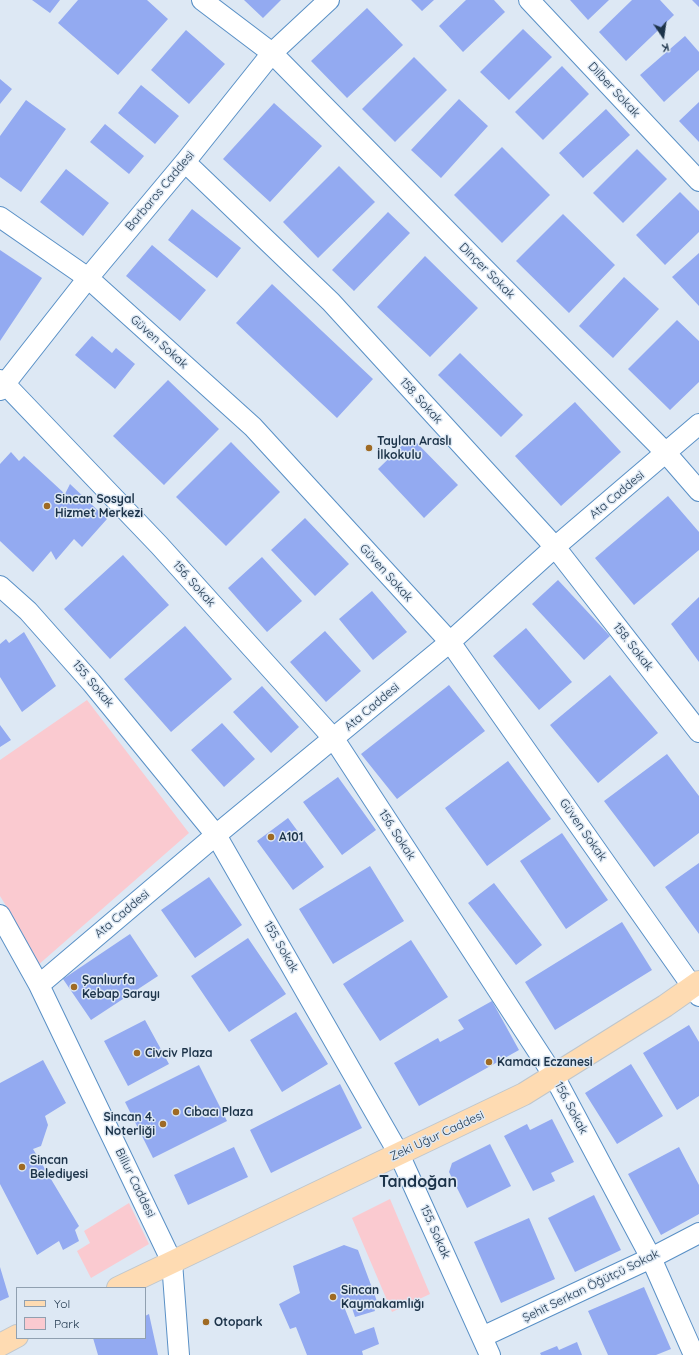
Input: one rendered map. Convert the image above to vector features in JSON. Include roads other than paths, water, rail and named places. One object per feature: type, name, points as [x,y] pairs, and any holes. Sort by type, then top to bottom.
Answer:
[{"type":"main road","name":"Zeki Uğur Caddesi","points":[[120,1287],[524,1094],[665,1006],[697,988]]},
{"type":"main road","points":[[0,1345],[16,1337]]},
{"type":"street","name":"Dinçer Sokak","points":[[202,0],[272,53],[666,453],[699,491]]},
{"type":"street","name":"Barbaros Caddesi","points":[[2,385],[88,278],[185,162],[272,53],[329,0]]},
{"type":"street","name":"Dilber Sokak","points":[[529,0],[699,181]]},
{"type":"street","name":"158. Sokak","points":[[185,162],[330,302],[555,547],[699,732]]},
{"type":"street","name":"Güven Sokak","points":[[0,217],[88,278],[253,427],[450,642],[697,988]]},
{"type":"street","name":"156. Sokak","points":[[2,385],[159,545],[334,739],[554,1076],[651,1258],[694,1355]]},
{"type":"street","name":"Ata Caddesi","points":[[39,985],[216,835],[450,642],[555,547],[699,424]]},
{"type":"street","name":"155. Sokak","points":[[0,586],[28,611],[91,682],[216,835],[399,1154],[486,1346]]},
{"type":"street","name":"Billur Caddesi","points":[[0,915],[39,985],[172,1262],[179,1355]]},
{"type":"street","name":"Şehit Serkan Öğütçü Sokak","points":[[486,1346],[699,1233]]},
{"type":"street","points":[[0,1351],[2,1355]]},
{"type":"place","name":"Taylan Araslı İlkokulu","points":[[369,448]]},
{"type":"place","name":"Sincan Sosyal Hizmet Merkezi","points":[[47,506]]},
{"type":"place","name":"A101","points":[[271,837]]},
{"type":"place","name":"Şanlıurfa Kebap Sarayı","points":[[74,987]]},
{"type":"place","name":"Civciv Plaza","points":[[137,1053]]},
{"type":"place","name":"Kamacı Eczanesi","points":[[489,1062]]},
{"type":"place","name":"Cıbacı Plaza","points":[[176,1112]]},
{"type":"place","name":"Sincan 4. Noterliği","points":[[163,1124]]},
{"type":"place","name":"Sincan Belediyesi","points":[[22,1167]]},
{"type":"place","name":"Sincan Kaymakamlığı","points":[[333,1297]]},
{"type":"place","name":"Otopark","points":[[206,1322]]},
{"type":"district","name":"Tandoğan","points":[[418,1182]]}]
